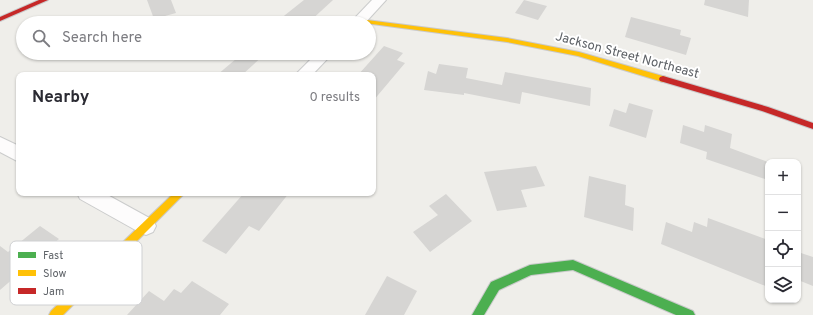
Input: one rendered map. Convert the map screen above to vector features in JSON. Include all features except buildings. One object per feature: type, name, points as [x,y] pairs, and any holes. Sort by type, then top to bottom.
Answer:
[{"type":"street","points":[[0,19],[25,7],[45,0]]},
{"type":"street","points":[[364,16],[379,0]]},
{"type":"street","name":"Jackson Street Northeast","points":[[376,24],[507,40],[579,54],[765,109],[813,126]]},
{"type":"street","points":[[306,72],[319,60]]},
{"type":"street","points":[[0,144],[16,152]]},
{"type":"street","points":[[92,196],[146,226]]},
{"type":"street","points":[[131,241],[177,196]]},
{"type":"street","points":[[478,315],[495,286],[530,270],[573,265],[689,315]]},
{"type":"street","points":[[55,315],[65,305]]},
{"type":"traffic: fast","points":[[478,315],[495,286],[530,270],[573,265],[689,315]]},
{"type":"traffic: slow","points":[[376,23],[507,40],[579,54],[663,79]]},
{"type":"traffic: slow","points":[[131,241],[177,196]]},
{"type":"traffic: slow","points":[[55,315],[65,305]]},
{"type":"traffic: jam","points":[[0,19],[45,0]]},
{"type":"traffic: jam","points":[[663,79],[765,109],[813,126]]}]
